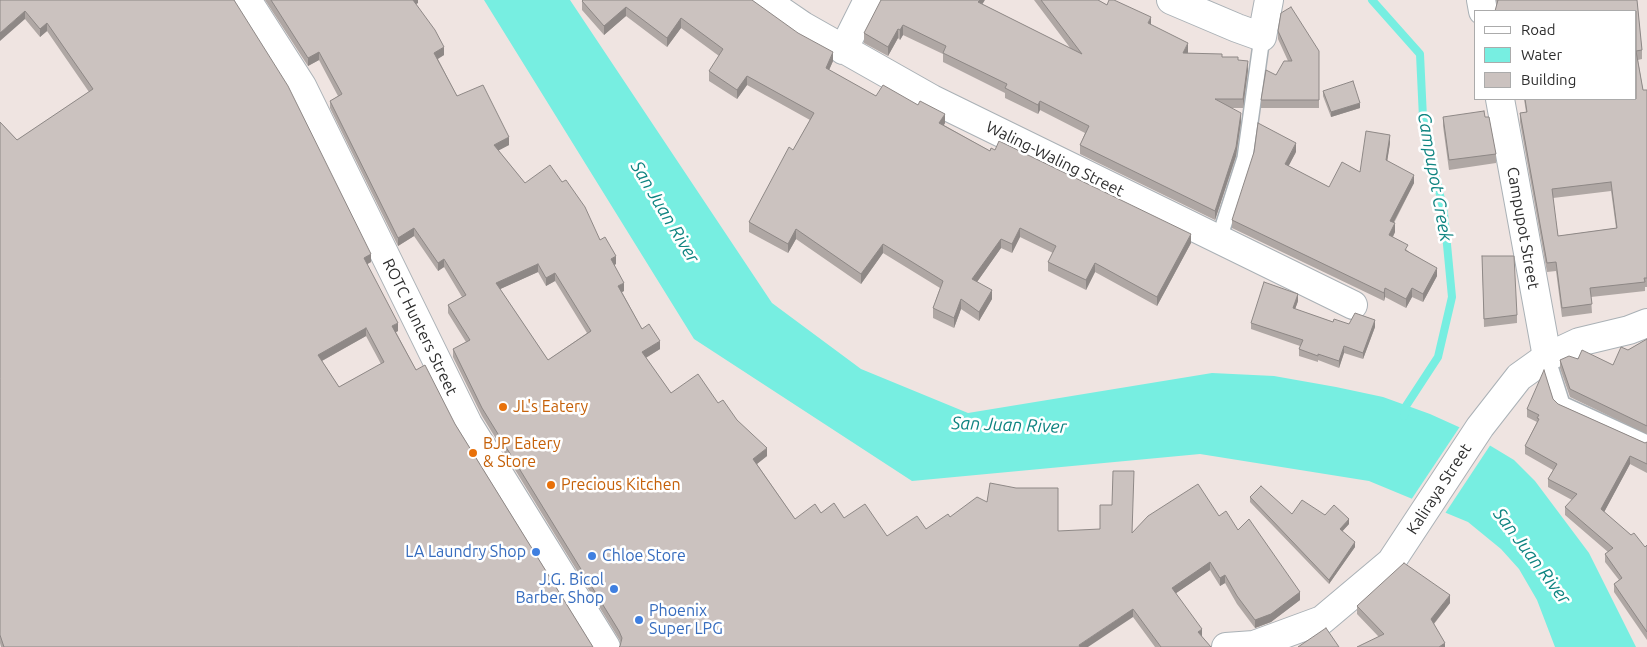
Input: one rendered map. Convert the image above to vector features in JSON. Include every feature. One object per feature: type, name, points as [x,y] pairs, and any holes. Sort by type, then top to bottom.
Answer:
[{"type":"street","name":"ROTC Hunters Street","points":[[247,0],[302,86],[468,424],[606,647]]},
{"type":"street","name":"Waling-Waling Street","points":[[765,0],[844,50],[932,99],[1353,305]]},
{"type":"street","points":[[844,50],[868,0]]},
{"type":"street","points":[[1171,0],[1262,37],[1269,0]]},
{"type":"street","name":"Campupot Street","points":[[1500,100],[1547,357]]},
{"type":"street","name":"Kaliraya Street","points":[[1226,647],[1254,645],[1322,620],[1391,562],[1480,427],[1519,377],[1547,357],[1580,342],[1629,330],[1647,323]]},
{"type":"lane","points":[[1219,239],[1245,158],[1262,37]]},
{"type":"lane","points":[[1547,357],[1562,404],[1645,442]]},
{"type":"water","name":"San Juan River","points":[[484,0],[570,0],[772,303],[861,369],[968,413],[1212,373],[1274,376],[1383,397],[1430,414],[1461,428],[1514,460],[1535,481],[1589,553],[1636,647],[1555,647],[1537,600],[1519,569],[1501,549],[1468,522],[1369,481],[1200,454],[912,481],[694,339]]},
{"type":"pier","points":[[1461,425],[1491,444],[1444,515],[1411,500]]},
{"type":"building","points":[[0,0],[234,0],[288,86],[371,254],[364,258],[398,323],[392,326],[416,370],[425,365],[455,424],[593,647],[4,647],[0,635],[0,122],[17,140],[93,89],[47,23],[40,29],[25,11],[0,33]],"holes":[[[366,328],[384,362],[339,387],[318,355]]]},
{"type":"building","points":[[271,0],[413,0],[435,30],[444,47],[434,53],[457,96],[483,85],[509,137],[494,145],[525,183],[550,165],[562,182],[566,180],[585,207],[600,240],[605,237],[616,256],[611,259],[624,283],[618,286],[642,329],[649,324],[660,341],[642,352],[671,393],[698,374],[718,403],[723,400],[737,420],[767,448],[753,459],[795,519],[815,504],[821,513],[834,503],[844,518],[865,504],[887,536],[917,516],[926,529],[948,514],[950,517],[977,497],[987,502],[990,483],[1016,488],[1058,488],[1058,531],[1100,529],[1100,505],[1112,505],[1113,471],[1134,471],[1132,533],[1148,516],[1198,484],[1219,516],[1226,511],[1238,530],[1249,519],[1300,592],[1271,614],[1255,620],[1237,596],[1225,575],[1220,578],[1210,562],[1172,588],[1202,629],[1198,632],[1211,647],[1161,647],[1133,609],[1079,645],[1080,647],[619,647],[622,638],[619,631],[482,408],[453,349],[470,340],[448,305],[466,295],[444,259],[438,263],[414,228],[398,238],[330,101],[342,94],[319,52],[308,58]],"holes":[[[538,264],[546,278],[555,273],[591,331],[548,360],[496,283]]]},
{"type":"building","points":[[583,0],[752,0],[798,33],[833,52],[826,68],[876,96],[883,85],[918,105],[920,101],[945,114],[939,123],[990,151],[991,148],[995,150],[999,141],[1191,234],[1157,297],[1095,263],[1086,280],[1048,262],[1056,246],[1020,228],[1012,244],[1001,239],[972,279],[992,290],[979,312],[961,299],[954,318],[933,308],[943,281],[883,244],[861,274],[796,229],[788,244],[749,222],[789,147],[793,150],[814,113],[747,76],[737,90],[709,71],[723,49],[681,18],[667,38],[626,7],[604,26]]},
{"type":"building","points":[[881,0],[980,0],[978,2],[1082,54],[1041,0],[1098,0],[1107,5],[1109,0],[1114,0],[1151,17],[1148,23],[1188,43],[1183,53],[1222,54],[1222,57],[1238,57],[1238,60],[1248,61],[1243,99],[1215,99],[1241,113],[1236,147],[1215,211],[1080,145],[1089,126],[1040,101],[1038,105],[1005,88],[1007,84],[943,53],[946,46],[903,25],[900,30],[898,29],[888,47],[864,33]]},
{"type":"building","points":[[1498,0],[1637,0],[1642,50],[1637,51],[1637,10],[1495,10]]},
{"type":"building","points":[[1291,7],[1319,51],[1319,100],[1261,100],[1266,70],[1276,75],[1284,61],[1292,61],[1278,31],[1281,13]]},
{"type":"building","points":[[1637,57],[1643,90],[1647,90],[1647,278],[1644,278],[1645,282],[1590,288],[1592,304],[1562,308],[1556,262],[1547,263],[1520,113],[1527,112],[1525,100],[1637,100]],"holes":[[[1611,182],[1617,228],[1558,236],[1552,189]]]},
{"type":"building","points":[[1353,81],[1360,103],[1331,112],[1323,91]]},
{"type":"building","points":[[1484,111],[1485,117],[1489,117],[1496,154],[1449,160],[1443,117]]},
{"type":"building","points":[[1258,123],[1296,143],[1285,164],[1329,187],[1342,162],[1360,172],[1366,131],[1390,135],[1386,160],[1414,175],[1390,221],[1395,223],[1389,235],[1408,245],[1405,250],[1437,268],[1423,294],[1412,288],[1406,299],[1385,288],[1384,293],[1232,220],[1254,152]]},
{"type":"building","points":[[1482,256],[1514,256],[1517,315],[1484,319]]},
{"type":"building","points":[[1264,282],[1298,294],[1293,308],[1333,322],[1334,319],[1349,324],[1355,313],[1375,320],[1363,353],[1344,346],[1339,361],[1318,354],[1318,356],[1299,349],[1303,340],[1251,323]]},
{"type":"building","points":[[1647,339],[1647,426],[1570,389],[1560,360],[1569,356],[1578,359],[1582,350],[1613,365],[1621,347],[1628,350]]},
{"type":"building","points":[[1544,370],[1553,399],[1558,404],[1645,443],[1647,442],[1647,464],[1630,456],[1601,509],[1631,535],[1634,533],[1645,547],[1647,545],[1647,632],[1614,584],[1622,578],[1605,554],[1613,548],[1565,507],[1577,494],[1548,479],[1557,464],[1525,446],[1539,419],[1537,418],[1539,415],[1527,409]]},
{"type":"building","points":[[1261,486],[1292,514],[1302,500],[1325,515],[1334,505],[1349,519],[1340,529],[1355,542],[1329,580],[1250,497]]},
{"type":"building","points":[[1404,563],[1450,595],[1431,619],[1445,643],[1439,647],[1357,647],[1384,634],[1357,606]]},
{"type":"building","points":[[1326,628],[1339,647],[1298,647]]},
{"type":"waterway","name":"Campupot Creek","points":[[1372,0],[1420,54],[1423,118],[1444,213],[1452,297],[1438,357],[1406,406],[1404,416]]},
{"type":"place","name":"JL's Eatery","points":[[503,407]]},
{"type":"place","name":"BJP Eatery & Store","points":[[473,453]]},
{"type":"place","name":"Precious Kitchen","points":[[551,485]]},
{"type":"place","name":"LA Laundry Shop","points":[[536,552]]},
{"type":"place","name":"Chloe Store","points":[[592,556]]},
{"type":"place","name":"J.G. Bicol Barber Shop","points":[[614,589]]},
{"type":"place","name":"Phoenix Super LPG","points":[[639,620]]}]
